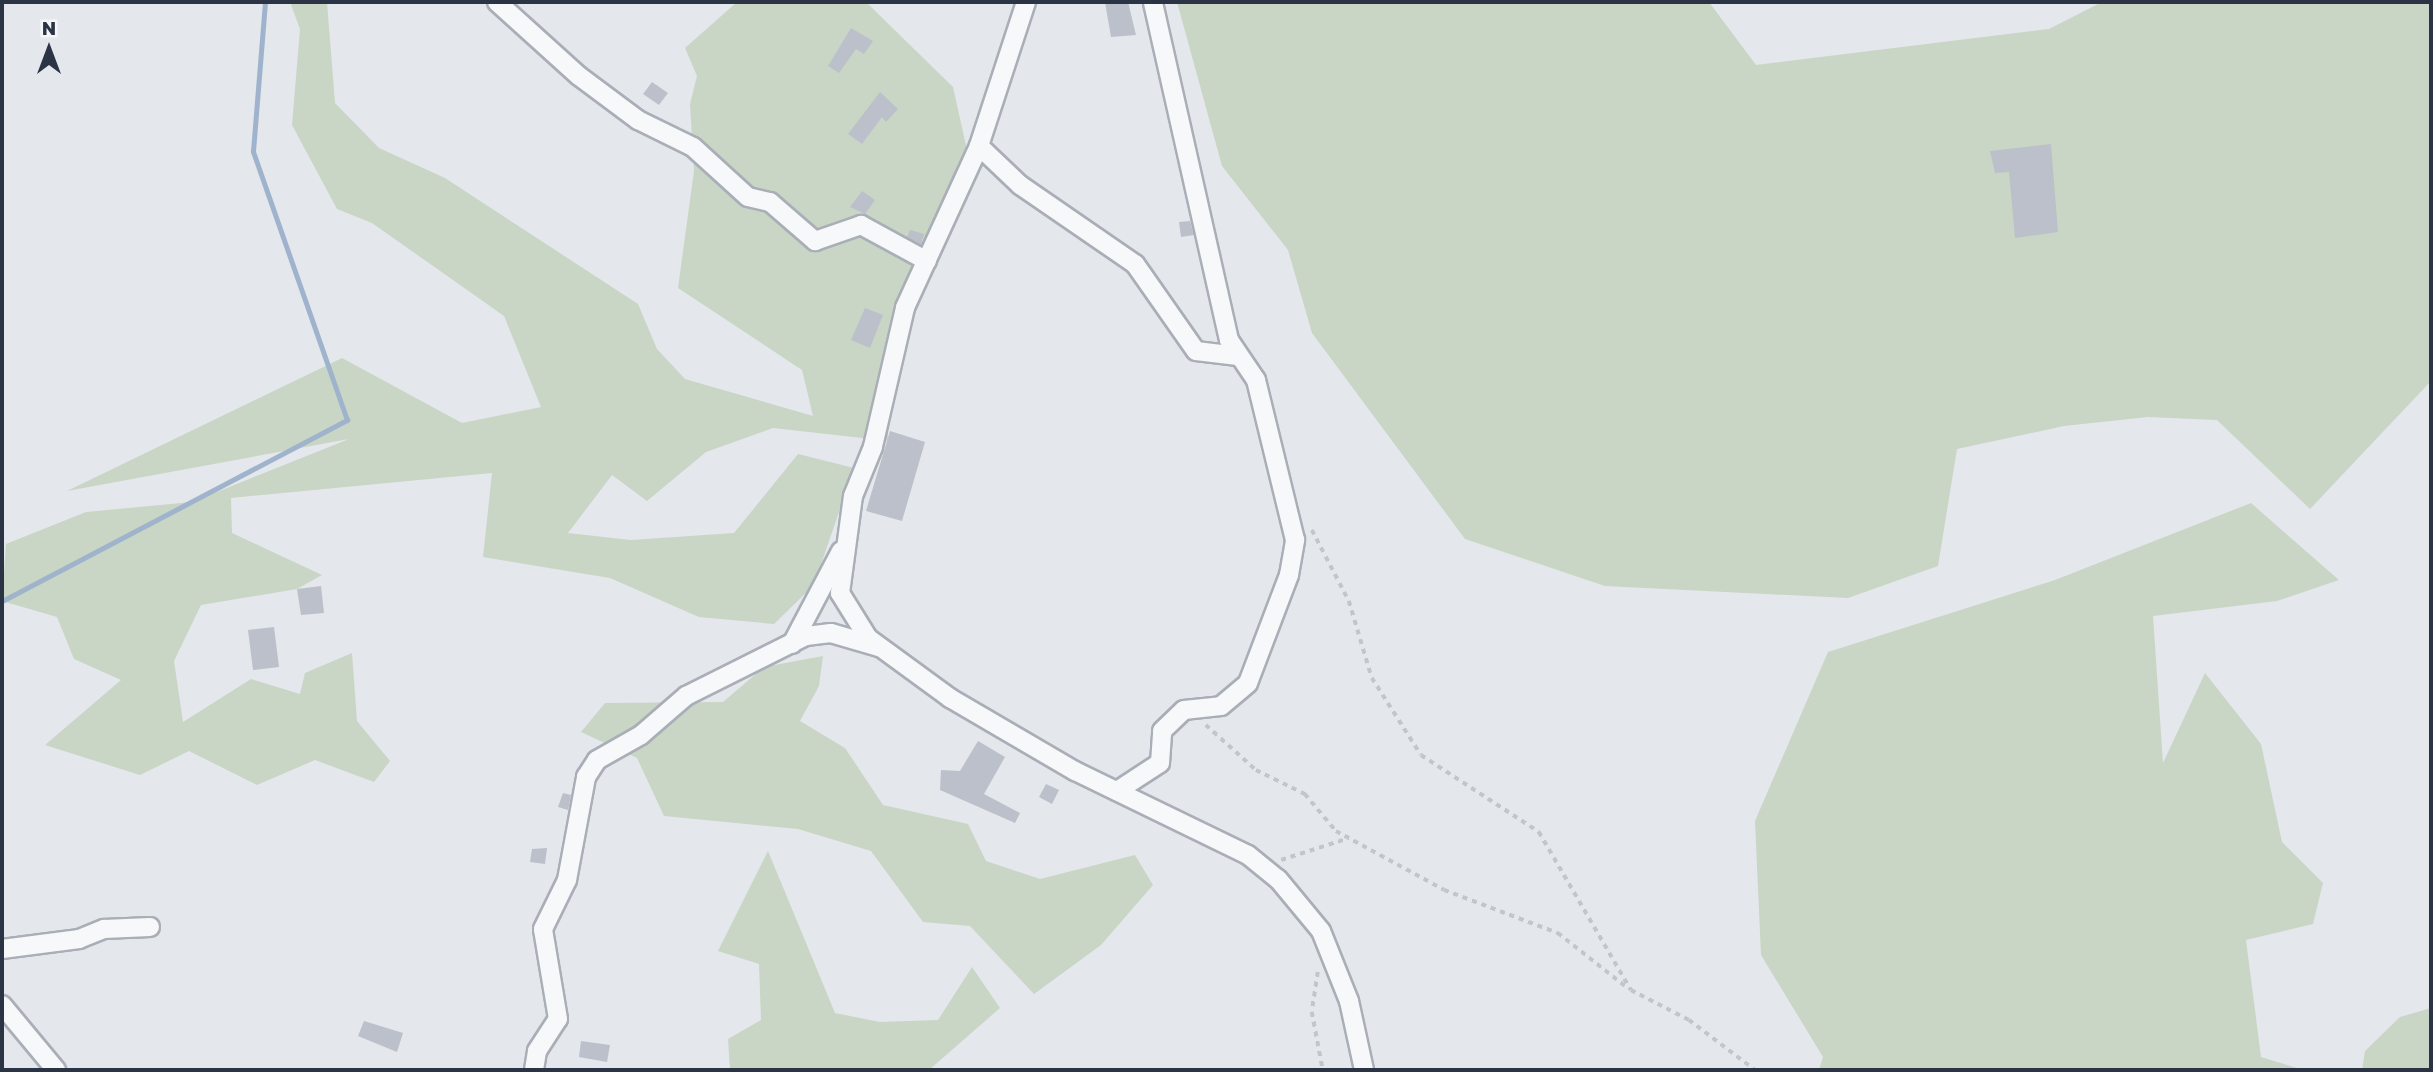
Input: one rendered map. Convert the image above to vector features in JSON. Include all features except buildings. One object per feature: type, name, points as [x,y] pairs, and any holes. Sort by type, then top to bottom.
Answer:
[{"type":"street","points":[[497,2],[579,76],[638,120],[693,147],[748,197],[770,202],[815,241],[861,225],[927,261]]},
{"type":"street","points":[[1026,2],[979,146],[905,308],[841,550],[840,593],[881,647],[950,698],[1117,791],[1262,866],[1321,931],[1349,1001],[1364,1070]]},
{"type":"street","points":[[1117,791],[1160,763],[1162,731],[1184,710],[1221,706],[1248,683],[1289,575],[1295,540],[1256,380],[1229,340],[1153,2]]},
{"type":"street","points":[[979,146],[1020,185],[1135,264],[1196,351],[1238,356]]},
{"type":"street","points":[[791,647],[823,575],[841,550]]},
{"type":"street","points":[[534,1070],[537,1051],[558,1019],[543,929],[573,859],[586,777],[610,749],[641,735],[686,696],[791,647],[806,636],[831,633],[881,647]]},
{"type":"street","points":[[2,949],[79,939],[104,929],[150,927]]},
{"type":"street","points":[[2,1005],[56,1070]]},
{"type":"path","points":[[1309,523],[1349,601],[1372,678],[1399,726],[1421,755],[1539,832],[1631,990]]},
{"type":"path","points":[[1184,710],[1232,743],[1256,770],[1305,794],[1349,838],[1444,890],[1558,933],[1631,990],[1689,1020],[1755,1070]]},
{"type":"path","points":[[1262,866],[1349,838]]},
{"type":"path","points":[[1318,967],[1312,1012],[1323,1070]]},
{"type":"green space","points":[[290,2],[327,2],[335,103],[379,148],[445,178],[638,304],[657,349],[685,379],[813,416],[802,370],[678,288],[694,171],[690,104],[697,76],[685,48],[737,2],[866,2],[953,87],[967,150],[878,377],[889,441],[773,428],[706,452],[647,501],[612,475],[568,533],[631,540],[734,533],[798,454],[854,468],[814,585],[774,624],[699,617],[610,578],[483,557],[492,473],[231,498],[232,533],[322,575],[297,589],[201,605],[174,661],[183,722],[251,679],[300,694],[305,673],[352,653],[357,721],[390,761],[374,782],[315,760],[257,785],[189,751],[140,775],[45,745],[121,680],[74,659],[57,617],[2,601],[6,544],[86,512],[192,502],[349,439],[67,491],[342,358],[462,423],[541,407],[504,316],[372,223],[337,209],[292,125],[300,29]]},
{"type":"green space","points":[[1177,2],[1709,2],[1756,65],[2049,29],[2102,2],[2431,2],[2431,381],[2310,509],[2217,420],[2148,417],[2064,426],[1957,449],[1938,566],[1848,598],[1605,586],[1465,539],[1312,333],[1288,250],[1222,166]]},
{"type":"green space","points":[[2251,503],[2339,580],[2277,601],[2153,616],[2163,763],[2205,673],[2261,744],[2282,842],[2323,883],[2313,924],[2246,940],[2261,1057],[2303,1070],[1819,1070],[1823,1057],[1761,955],[1755,821],[1828,652],[2055,580]]},
{"type":"green space","points":[[823,656],[819,686],[800,721],[845,748],[883,805],[968,824],[986,861],[1040,879],[1135,855],[1153,885],[1101,945],[1034,994],[970,926],[923,922],[871,851],[798,829],[664,816],[637,758],[581,732],[605,703],[723,702],[764,667]]},
{"type":"green space","points":[[768,851],[835,1013],[880,1022],[938,1020],[972,967],[1000,1008],[929,1070],[730,1070],[728,1039],[761,1020],[759,964],[718,951]]},
{"type":"green space","points":[[2431,1008],[2431,1070],[2362,1070],[2365,1051],[2400,1017]]},
{"type":"waterway","points":[[2,601],[347,420],[253,151],[265,2]]}]
